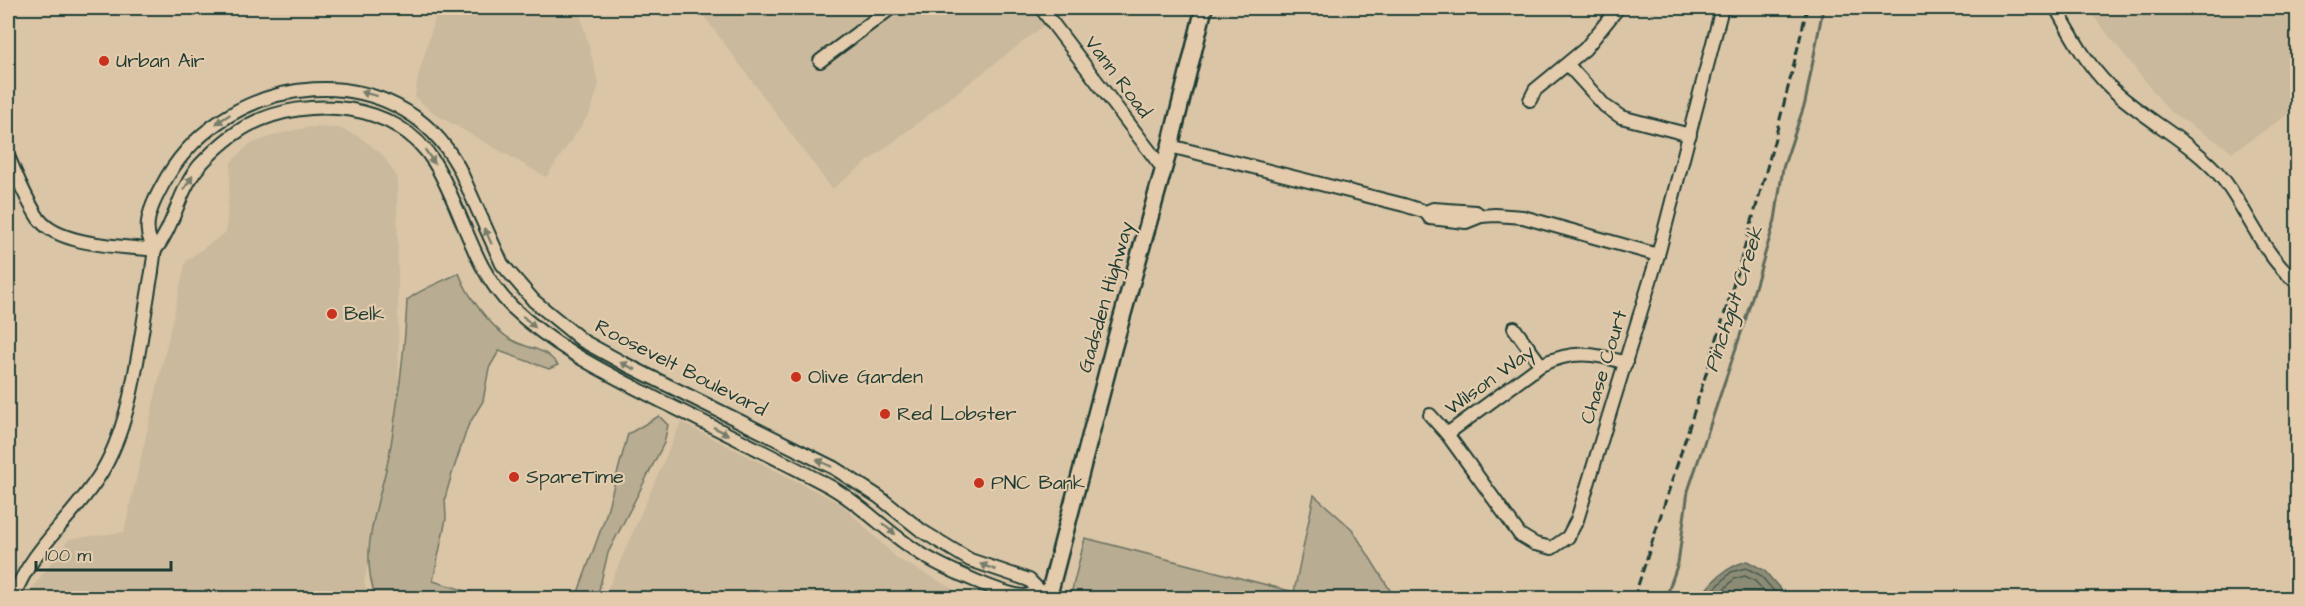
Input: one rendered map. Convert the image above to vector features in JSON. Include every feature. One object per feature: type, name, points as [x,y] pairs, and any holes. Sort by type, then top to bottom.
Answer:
[{"type":"main road","name":"Gadsden Highway","points":[[1046,594],[1164,170],[1204,8]]},
{"type":"street","points":[[820,61],[891,8]]},
{"type":"street","name":"Vann Road","points":[[1041,8],[1164,170]]},
{"type":"street","points":[[1530,100],[1535,90],[1585,50],[1618,8]]},
{"type":"street","name":"Chase Court","points":[[1430,415],[1520,535],[1535,544],[1552,548],[1568,537],[1577,520],[1658,255],[1722,8]]},
{"type":"street","points":[[2056,8],[2078,45],[2110,87],[2185,144],[2222,178],[2273,255],[2298,283]]},
{"type":"street","points":[[1568,65],[1605,106],[1621,117],[1690,135]]},
{"type":"street","name":"Roosevelt Boulevard","points":[[154,250],[147,232],[150,215],[168,175],[186,153],[219,121],[256,102],[299,92],[339,89],[382,97],[411,112],[441,138],[459,168],[502,264],[534,301],[569,330],[616,360],[834,468],[879,496],[947,548],[986,567],[1029,580],[1046,594]]},
{"type":"street","name":"Roosevelt Boulevard","points":[[13,598],[32,560],[88,492],[112,454],[127,405],[154,250],[166,236],[177,202],[187,182],[213,152],[248,126],[283,113],[346,109],[380,117],[403,128],[426,150],[435,163],[484,272],[507,302],[550,340],[599,369],[831,487],[929,559],[1023,596],[1046,594]]},
{"type":"street","points":[[1170,146],[1426,212],[1433,209],[1476,212],[1481,216],[1523,217],[1658,255]]},
{"type":"street","points":[[8,156],[32,206],[51,230],[70,238],[154,250]]},
{"type":"street","points":[[1514,328],[1540,364]]},
{"type":"street","name":"Wilson Way","points":[[1447,435],[1540,364],[1567,354],[1584,352],[1626,363]]},
{"type":"shaded area","points":[[438,8],[560,8],[580,13],[599,85],[590,113],[546,177],[435,114],[415,97],[418,77]]},
{"type":"shaded area","points":[[698,8],[1062,8],[1059,14],[832,189]]},
{"type":"shaded area","points":[[2087,8],[2297,8],[2297,108],[2233,152],[2169,111]]},
{"type":"shaded area","points":[[310,127],[339,128],[360,137],[382,154],[397,177],[399,414],[364,583],[371,598],[25,598],[69,539],[124,532],[186,261],[226,232],[231,162],[250,144],[281,133]]},
{"type":"shaded area","points":[[459,273],[475,303],[500,332],[518,343],[544,353],[558,365],[549,369],[499,351],[489,368],[483,401],[468,426],[451,477],[445,498],[446,519],[433,581],[490,598],[376,598],[369,561],[370,543],[372,524],[393,432],[403,357],[407,300]]},
{"type":"shaded area","points":[[659,416],[668,425],[664,443],[608,553],[597,598],[576,598],[605,518],[628,434]]},
{"type":"shaded area","points":[[681,422],[841,504],[898,559],[970,598],[604,598]]},
{"type":"shaded area","points":[[1314,495],[1352,529],[1395,598],[1070,598],[1085,538],[1294,592]]},
{"type":"water","points":[[1747,561],[1764,570],[1788,598],[1699,598],[1720,575]]},
{"type":"waterway","name":"Pinchgut Creek","points":[[1666,598],[1678,563],[1688,491],[1745,321],[1775,220],[1783,168],[1805,103],[1823,8]]},
{"type":"railway","points":[[1634,598],[1705,378],[1749,231],[1807,8]]},
{"type":"place","name":"Urban Air","points":[[104,61]]},
{"type":"place","name":"Belk","points":[[332,314]]},
{"type":"place","name":"Olive Garden","points":[[796,377]]},
{"type":"place","name":"Red Lobster","points":[[885,414]]},
{"type":"place","name":"SpareTime","points":[[514,477]]},
{"type":"place","name":"PNC Bank","points":[[979,483]]}]
